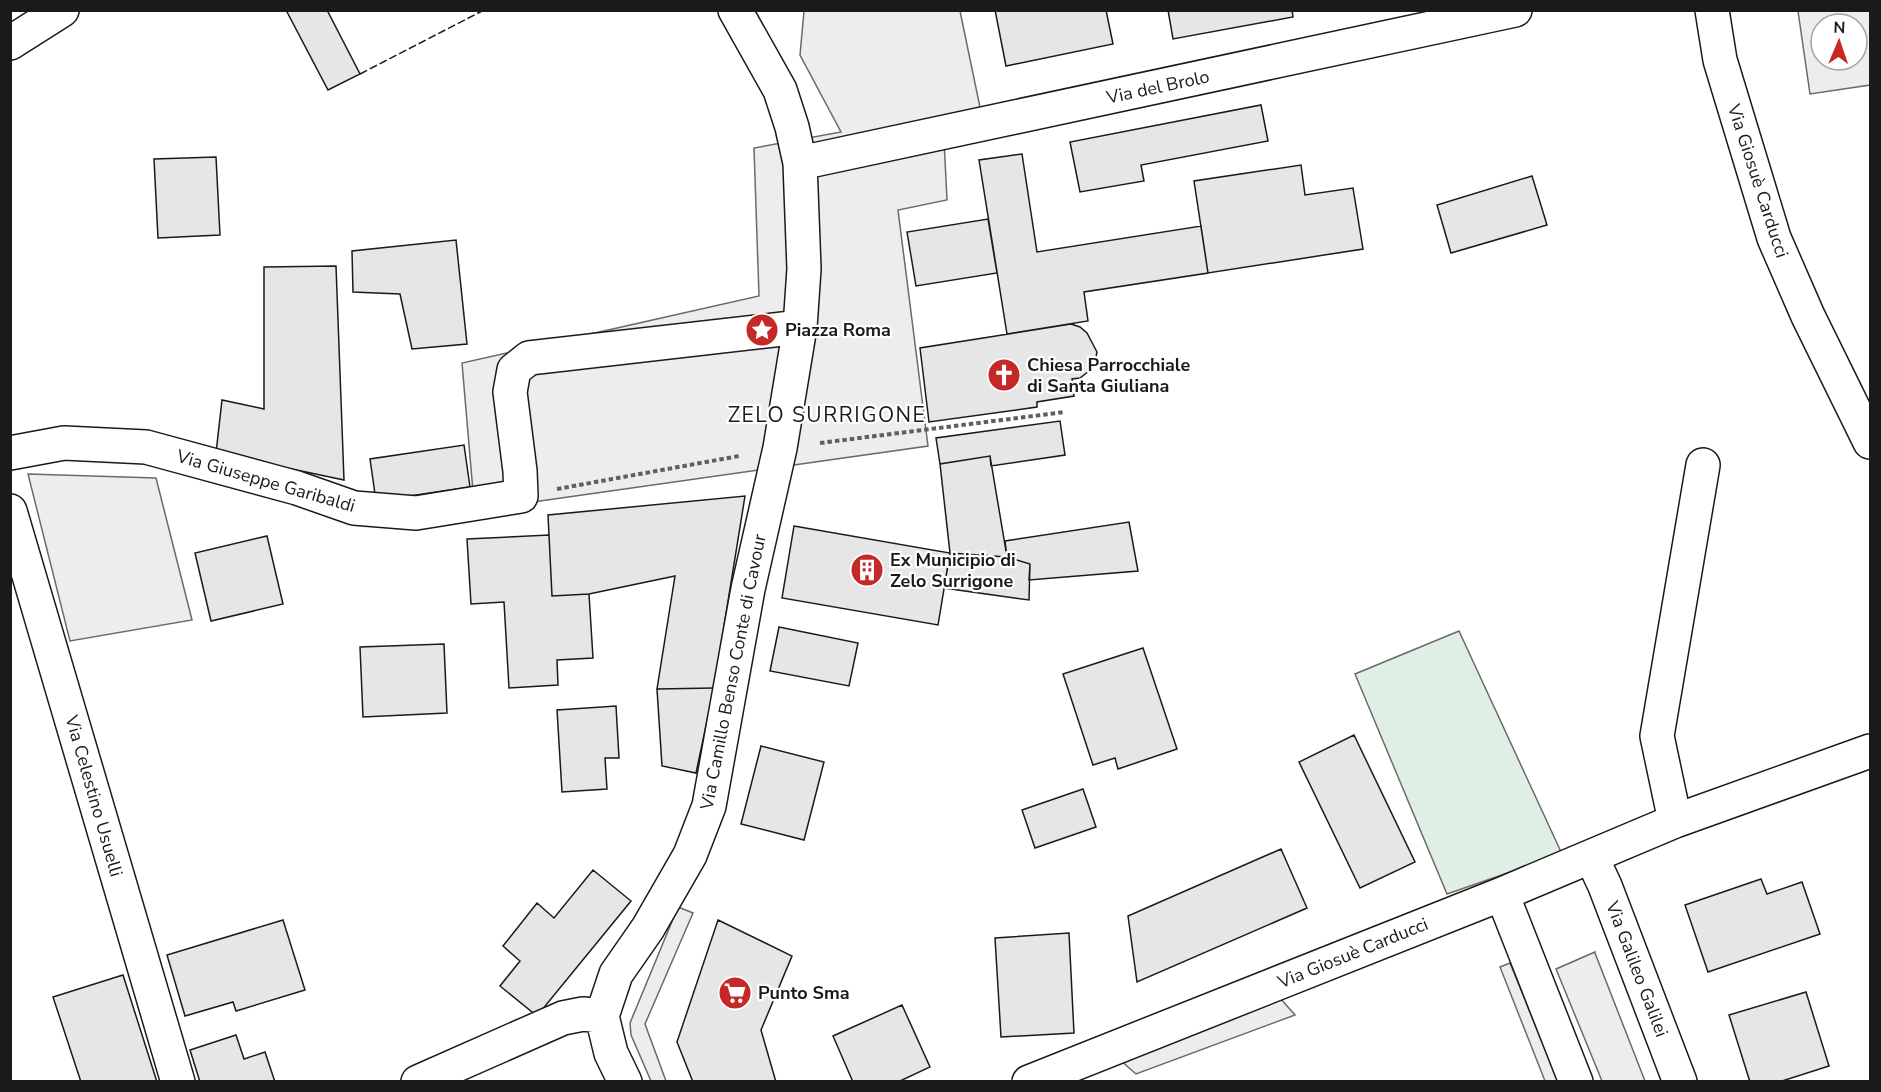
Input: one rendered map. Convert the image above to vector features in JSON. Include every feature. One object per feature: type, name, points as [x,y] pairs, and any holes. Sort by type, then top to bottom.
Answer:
[{"type":"street","points":[[10,43],[62,10]]},
{"type":"street","points":[[735,10],[780,90],[800,163],[804,270],[800,327],[780,448]]},
{"type":"street","name":"Via del Brolo","points":[[800,163],[1515,10]]},
{"type":"street","name":"Via Giosuè Carducci","points":[[1712,10],[1720,60],[1774,238],[1808,316],[1870,442]]},
{"type":"street","points":[[521,496],[510,392],[514,370],[529,358],[800,327]]},
{"type":"street","name":"Via Giuseppe Garibaldi","points":[[10,453],[64,443],[146,447],[297,488],[354,508],[416,513],[521,496]]},
{"type":"street","name":"Via Camillo Benso Conte di Cavour","points":[[602,1016],[616,974],[648,928],[690,855],[709,806],[748,589],[780,448]]},
{"type":"street","points":[[1676,821],[1657,736],[1702,465]]},
{"type":"street","name":"Via Celestino Usuelli","points":[[10,511],[178,1082]]},
{"type":"street","name":"Via Giosuè Carducci","points":[[1029,1082],[1592,858],[1676,821],[1870,751]]},
{"type":"street","name":"Via Galileo Galilei","points":[[1592,858],[1605,886],[1680,1082]]},
{"type":"street","points":[[1502,894],[1576,1082]]},
{"type":"street","points":[[418,1082],[563,1018],[583,1014],[602,1016],[611,1053],[625,1082]]},
{"type":"path","points":[[521,496],[780,448],[1065,412]]},
{"type":"green space","points":[[1459,631],[1562,854],[1447,894],[1355,674]]},
{"type":"shaded area","name":"Piazza Roma","points":[[804,11],[960,11],[981,112],[943,120],[947,200],[898,210],[928,446],[540,501],[475,515],[462,363],[759,296],[754,148],[841,132],[800,55]]},
{"type":"shaded area","points":[[1798,11],[1870,11],[1870,85],[1810,94]]},
{"type":"shaded area","points":[[28,474],[156,478],[192,620],[70,641]]},
{"type":"shaded area","points":[[678,907],[693,913],[645,1024],[666,1081],[651,1081],[631,1035],[630,1023]]},
{"type":"shaded area","points":[[1595,952],[1645,1081],[1602,1081],[1556,969]]},
{"type":"shaded area","points":[[1510,963],[1558,1081],[1545,1081],[1500,967]]},
{"type":"shaded area","points":[[1280,998],[1295,1015],[1136,1074],[1119,1059]]},
{"type":"building","points":[[286,10],[327,10],[360,74],[328,90]]},
{"type":"building","points":[[995,10],[1106,10],[1113,44],[1006,66]]},
{"type":"building","points":[[1168,10],[1292,10],[1293,17],[1173,39]]},
{"type":"building","points":[[1261,105],[1268,141],[1141,165],[1144,181],[1080,192],[1070,142]]},
{"type":"building","points":[[1022,154],[1037,252],[1201,226],[1208,273],[1084,292],[1088,321],[1007,334],[979,160]]},
{"type":"building","points":[[216,157],[220,235],[158,238],[154,159]]},
{"type":"building","points":[[1301,165],[1305,195],[1353,188],[1363,249],[1208,273],[1194,181]]},
{"type":"building","points":[[1532,176],[1547,225],[1451,253],[1437,205]]},
{"type":"building","points":[[988,219],[997,273],[916,286],[907,232]]},
{"type":"building","points":[[456,240],[467,344],[412,349],[400,294],[353,292],[352,251]]},
{"type":"building","points":[[336,266],[344,480],[216,453],[222,400],[264,409],[264,267]]},
{"type":"building","name":"Chiesa Parrocchiale di Santa Giuliana","points":[[1071,324],[1087,333],[1097,352],[1095,362],[1089,371],[1080,378],[1072,379],[1074,396],[1037,402],[1037,407],[929,422],[920,348]]},
{"type":"building","points":[[1060,421],[1065,455],[991,466],[990,456],[940,464],[936,438]]},
{"type":"building","points":[[464,445],[470,487],[376,501],[370,459]]},
{"type":"building","points":[[990,456],[1007,557],[950,553],[940,464]]},
{"type":"building","points":[[745,496],[714,688],[657,689],[675,576],[589,594],[552,596],[548,515]]},
{"type":"building","points":[[1129,522],[1138,571],[1029,580],[1030,564],[1007,557],[1005,541]]},
{"type":"building","name":"Ex Municipio di Zelo Surrigone","points":[[794,526],[950,553],[938,625],[782,598]]},
{"type":"building","points":[[549,535],[552,596],[589,594],[593,658],[557,660],[558,685],[509,688],[504,602],[471,604],[467,539]]},
{"type":"building","points":[[267,536],[283,604],[211,621],[195,553]]},
{"type":"building","points":[[950,553],[1007,557],[1030,564],[1029,600],[944,588]]},
{"type":"building","points":[[779,627],[858,643],[849,686],[770,671]]},
{"type":"building","points":[[444,644],[447,713],[363,717],[360,647]]},
{"type":"building","points":[[1143,648],[1177,749],[1118,769],[1115,758],[1093,765],[1063,674]]},
{"type":"building","points":[[714,688],[696,773],[662,766],[657,689]]},
{"type":"building","points":[[616,706],[619,758],[605,758],[607,789],[562,792],[557,710]]},
{"type":"building","points":[[1354,735],[1415,862],[1360,888],[1299,762]]},
{"type":"building","points":[[761,746],[824,762],[804,840],[741,824]]},
{"type":"building","points":[[1083,789],[1096,827],[1035,848],[1022,810]]},
{"type":"building","points":[[1281,849],[1307,908],[1137,982],[1128,916]]},
{"type":"building","points":[[593,870],[631,901],[537,1016],[500,986],[520,961],[503,946],[537,903],[554,918]]},
{"type":"building","points":[[1761,879],[1767,894],[1802,882],[1820,934],[1708,972],[1685,905]]},
{"type":"building","points":[[283,920],[305,990],[236,1011],[233,1002],[185,1016],[167,955]]},
{"type":"building","name":"Punto Sma","points":[[718,920],[792,956],[761,1030],[776,1082],[693,1082],[677,1042]]},
{"type":"building","points":[[1069,933],[1074,1033],[1001,1037],[995,938]]},
{"type":"building","points":[[123,975],[157,1082],[81,1082],[53,997]]},
{"type":"building","points":[[1806,992],[1829,1066],[1779,1082],[1750,1082],[1729,1015]]},
{"type":"building","points":[[902,1005],[930,1067],[898,1082],[853,1082],[833,1036]]},
{"type":"building","points":[[236,1035],[244,1059],[265,1052],[275,1082],[200,1082],[190,1050]]},
{"type":"fence","points":[[360,74],[484,10]]},
{"type":"place","name":"Piazza Roma","points":[[762,330]]},
{"type":"place","name":"Chiesa Parrocchiale di Santa Giuliana","points":[[1004,375]]},
{"type":"place","name":"Ex Municipio di Zelo Surrigone","points":[[867,570]]},
{"type":"place","name":"Punto Sma","points":[[735,993]]},
{"type":"district","name":"ZELO SURRIGONE","points":[[827,415]]}]
